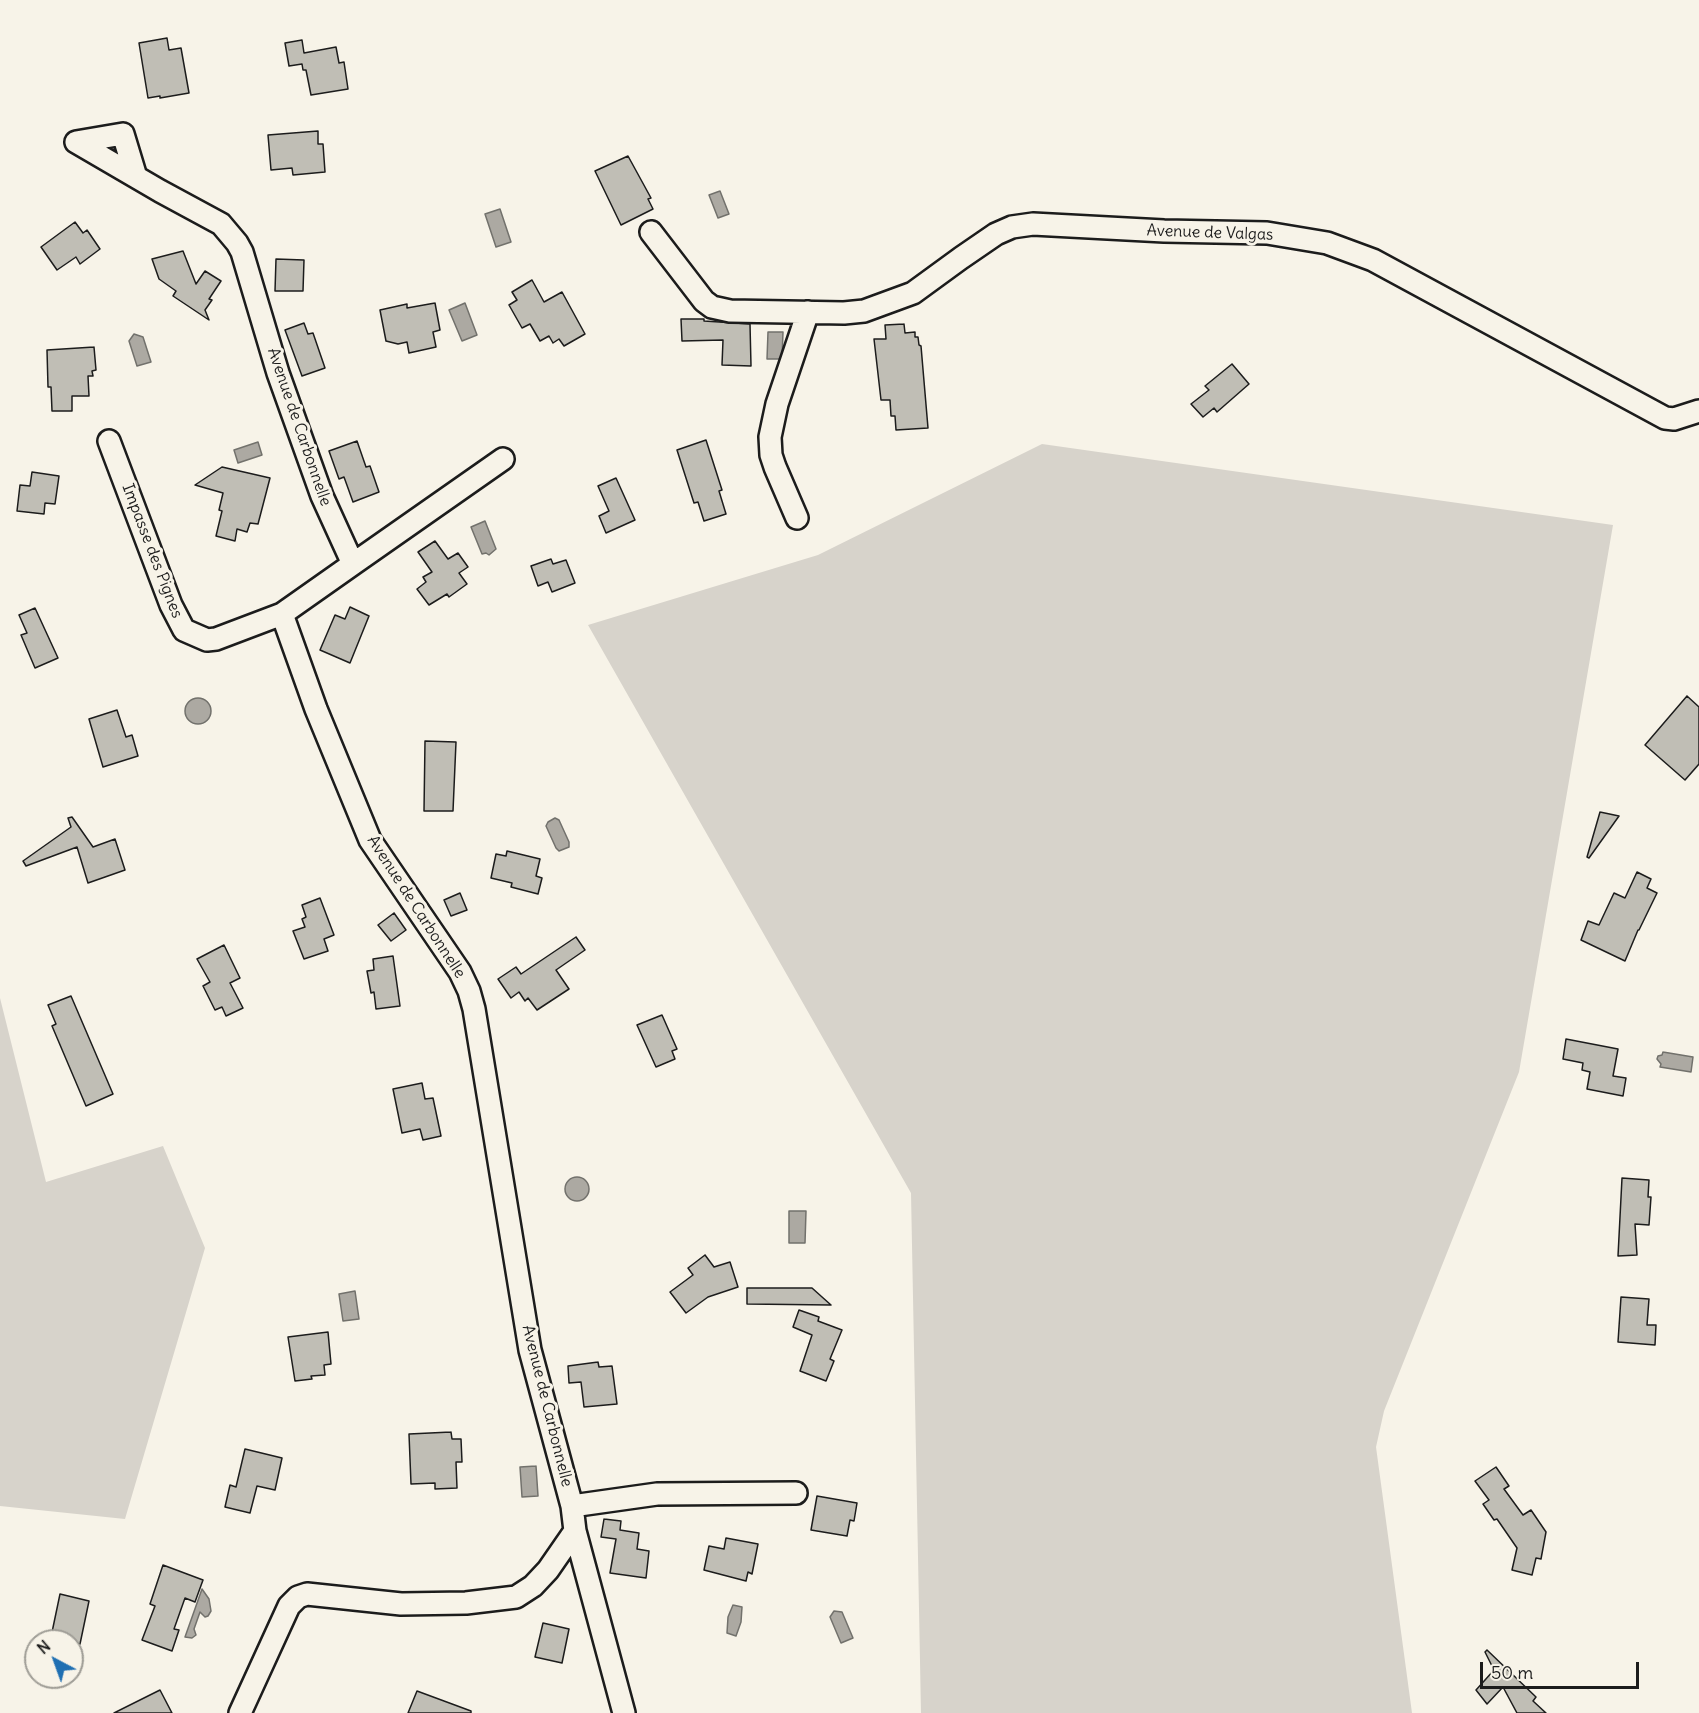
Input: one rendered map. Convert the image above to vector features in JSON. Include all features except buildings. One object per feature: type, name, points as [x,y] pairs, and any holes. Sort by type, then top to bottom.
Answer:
[{"type":"street","name":"Avenue de Carbonnelle","points":[[136,177],[221,224],[237,243],[242,252],[279,373],[322,496],[353,564]]},
{"type":"street","name":"Avenue de Valgas","points":[[651,232],[704,301],[712,307],[730,311],[864,311],[913,293],[996,234],[1012,227],[1033,224],[1164,231],[1267,233],[1327,243],[1373,260],[1665,418],[1674,419],[1699,411]]},
{"type":"street","points":[[797,518],[773,461],[770,437],[777,404],[808,312]]},
{"type":"street","name":"Impasse des Pignes","points":[[109,441],[171,605],[184,630],[199,638],[216,639],[282,614]]},
{"type":"street","points":[[282,614],[503,459]]},
{"type":"street","name":"Avenue de Carbonnelle","points":[[282,614],[316,709],[370,840],[460,972],[469,991],[476,1020],[530,1350],[572,1506],[575,1531],[624,1713]]},
{"type":"street","points":[[572,1506],[657,1494],[796,1493]]},
{"type":"street","points":[[240,1713],[289,1606],[298,1597],[307,1594],[401,1604],[466,1603],[516,1597],[533,1586],[548,1570],[575,1531]]},
{"type":"shaded area","points":[[720,191],[729,214],[718,218],[709,195]]},
{"type":"shaded area","points":[[500,209],[511,242],[496,247],[485,214]]},
{"type":"shaded area","points":[[465,303],[477,335],[462,341],[449,310]]},
{"type":"shaded area","points":[[768,332],[783,332],[782,359],[767,359]]},
{"type":"shaded area","points":[[134,334],[143,337],[151,362],[137,366],[129,341]]},
{"type":"shaded area","points":[[258,442],[262,455],[238,463],[234,450]]},
{"type":"shaded area","points":[[1042,444],[1613,525],[1519,1072],[1384,1411],[1376,1447],[1412,1713],[921,1713],[911,1193],[588,625],[818,555]]},
{"type":"shaded area","points":[[485,521],[496,549],[489,555],[482,554],[471,527]]},
{"type":"shaded area","points":[[198,698],[207,702],[211,711],[207,720],[198,724],[189,720],[185,711],[189,702]]},
{"type":"shaded area","points":[[555,818],[559,820],[569,842],[569,847],[559,851],[546,826]]},
{"type":"shaded area","points":[[0,998],[46,1182],[163,1146],[205,1248],[125,1519],[0,1506]]},
{"type":"shaded area","points":[[1663,1052],[1693,1057],[1691,1072],[1660,1067],[1661,1064],[1657,1059]]},
{"type":"shaded area","points":[[577,1177],[585,1181],[589,1189],[585,1197],[577,1201],[569,1197],[565,1189],[569,1181]]},
{"type":"shaded area","points":[[789,1211],[806,1211],[805,1243],[789,1243]]},
{"type":"shaded area","points":[[355,1291],[359,1319],[343,1321],[339,1294]]},
{"type":"shaded area","points":[[536,1466],[538,1496],[522,1497],[520,1467]]},
{"type":"shaded area","points":[[202,1589],[209,1599],[211,1611],[205,1617],[200,1612],[194,1629],[196,1635],[192,1638],[185,1637]]},
{"type":"shaded area","points":[[733,1605],[742,1607],[741,1622],[736,1636],[727,1633],[728,1617]]},
{"type":"shaded area","points":[[834,1611],[842,1612],[853,1638],[841,1643],[830,1617]]}]
